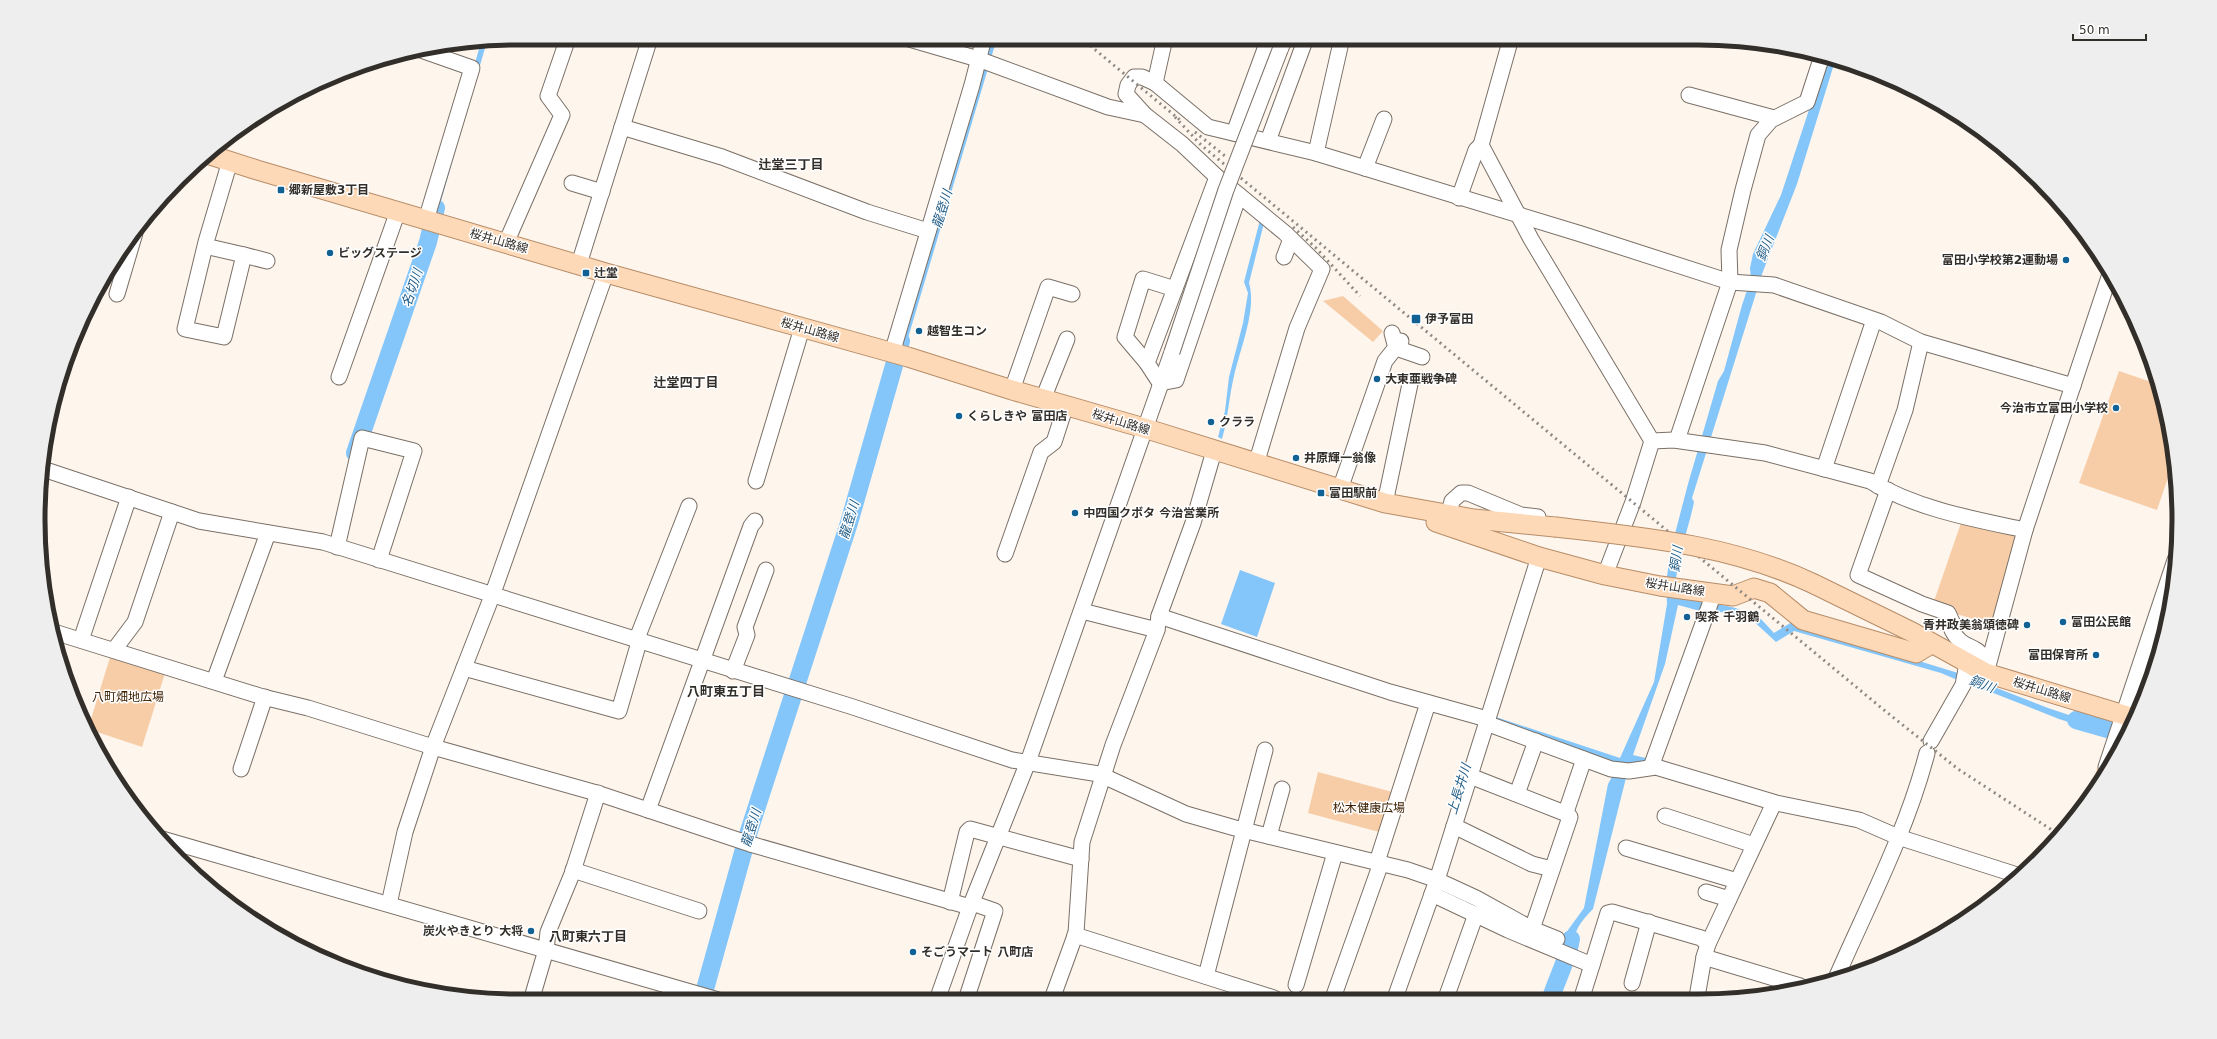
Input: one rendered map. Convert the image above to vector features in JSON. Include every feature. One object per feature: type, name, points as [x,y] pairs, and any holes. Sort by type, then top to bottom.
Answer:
[{"type":"main road","name":"桜井山路線","points":[[215,156],[606,273],[892,353],[1012,390],[1144,428],[1385,503],[1482,520],[1663,540],[1723,552],[1797,576],[1912,632],[1978,669],[2128,717]]},
{"type":"main road","name":"桜井山路線","points":[[1412,508],[1430,520],[1539,557],[1605,575],[1733,596],[1754,588],[1770,593],[1803,620],[1916,654],[1931,644]]},
{"type":"street","points":[[506,243],[562,115],[548,96],[566,45]]},
{"type":"street","points":[[579,264],[648,45]]},
{"type":"street","points":[[930,45],[978,59],[1108,107],[1145,115]]},
{"type":"street","points":[[892,353],[972,85],[982,45]]},
{"type":"street","points":[[1154,83],[1163,45]]},
{"type":"street","points":[[1234,133],[1266,45]]},
{"type":"street","points":[[939,994],[971,905],[1028,762],[1082,611],[1144,428],[1172,352],[1226,190],[1283,45]]},
{"type":"street","points":[[1264,140],[1293,45]]},
{"type":"street","points":[[1264,140],[1303,45]]},
{"type":"street","points":[[1316,153],[1340,45]]},
{"type":"street","points":[[1459,198],[1476,150],[1481,145],[1509,45]]},
{"type":"street","points":[[426,220],[472,68],[431,53]]},
{"type":"street","points":[[1677,440],[1730,282],[1729,250],[1742,190],[1758,136],[1774,118],[1807,102],[1820,61]]},
{"type":"street","points":[[1256,464],[1297,328],[1322,269],[1291,239],[1217,177],[1182,144],[1145,115],[1126,94],[1128,85],[1134,77],[1142,77],[1154,83],[1208,127],[1316,153],[1730,282],[1774,285],[1874,320],[1921,342],[2073,386]]},
{"type":"street","points":[[1689,95],[1774,118]]},
{"type":"street","points":[[1365,168],[1384,118]]},
{"type":"street","points":[[622,127],[722,157],[867,212],[928,231]]},
{"type":"street","points":[[1481,145],[1519,216],[1652,442],[1624,525],[1605,575]]},
{"type":"street","points":[[230,161],[205,246],[185,329],[224,337],[244,255]]},
{"type":"street","points":[[1148,363],[1217,177]]},
{"type":"street","points":[[572,183],[602,192]]},
{"type":"street","points":[[1160,383],[1176,380],[1239,195]]},
{"type":"street","points":[[339,377],[398,211]]},
{"type":"street","points":[[1284,257],[1291,239]]},
{"type":"street","points":[[205,246],[267,261]]},
{"type":"street","points":[[117,294],[130,248]]},
{"type":"street","points":[[389,904],[405,832],[433,746],[492,596],[606,273]]},
{"type":"street","points":[[1160,383],[1148,363],[1125,338],[1143,279],[1175,289]]},
{"type":"street","points":[[1978,669],[2108,281]]},
{"type":"street","points":[[1012,390],[1048,286],[1072,294]]},
{"type":"street","points":[[1824,469],[1874,320]]},
{"type":"street","points":[[756,481],[802,328]]},
{"type":"street","points":[[1043,399],[1067,338]]},
{"type":"street","points":[[1340,488],[1385,361],[1396,341],[1422,357]]},
{"type":"street","points":[[1839,972],[1918,788],[1929,747],[1963,685],[1985,659],[1981,652],[1957,641],[1952,630],[1954,626],[1948,613],[1922,604],[1858,575],[1905,410],[1921,342]]},
{"type":"street","points":[[1385,503],[1410,384]]},
{"type":"street","points":[[1005,554],[1041,452],[1054,442],[1066,405]]},
{"type":"street","points":[[337,547],[362,438],[414,451],[379,560]]},
{"type":"street","points":[[1652,442],[1677,440],[1765,453],[1870,481],[1883,488],[1933,508],[2025,530]]},
{"type":"street","points":[[1054,994],[1075,935],[1082,842],[1103,776],[1193,523],[1214,451]]},
{"type":"street","points":[[48,471],[199,521],[323,542],[492,596],[853,707],[1012,760],[1103,776],[1186,814],[1243,830],[1379,863],[1434,887],[1476,898],[1533,935],[1573,958],[1592,965]]},
{"type":"street","points":[[1449,514],[1455,497],[1461,493],[1468,494],[1521,515],[1624,525]]},
{"type":"street","points":[[81,640],[129,497]]},
{"type":"street","points":[[464,668],[619,711],[637,641],[689,506]]},
{"type":"street","points":[[114,650],[135,622],[172,512]]},
{"type":"street","points":[[648,810],[751,526],[755,521]]},
{"type":"street","points":[[214,682],[268,533]]},
{"type":"street","points":[[1396,994],[1454,826],[1539,557]]},
{"type":"street","points":[[733,671],[747,635],[745,626],[766,570]]},
{"type":"street","points":[[2121,732],[2128,717],[2167,586]]},
{"type":"street","points":[[1651,767],[1714,593]]},
{"type":"street","points":[[1082,611],[1158,623],[1428,703],[1487,721],[1611,769],[1629,771],[1656,767],[1774,803],[1859,820],[1898,837],[2013,874]]},
{"type":"street","points":[[59,633],[264,697],[308,708],[433,746],[598,793],[750,844],[950,902],[995,911],[968,994]]},
{"type":"street","points":[[241,769],[264,697]]},
{"type":"street","points":[[1334,994],[1379,863],[1428,703]]},
{"type":"street","points":[[1517,794],[1536,741]]},
{"type":"street","points":[[1206,976],[1265,750]]},
{"type":"street","points":[[1533,935],[1552,869],[1570,817],[1566,812],[1584,759]]},
{"type":"street","points":[[1470,776],[1567,814]]},
{"type":"street","points":[[1269,836],[1282,789]]},
{"type":"street","points":[[533,994],[546,950],[548,932],[573,870],[598,793]]},
{"type":"street","points":[[1698,994],[1706,951],[1774,803]]},
{"type":"street","points":[[1665,816],[1754,845]]},
{"type":"street","points":[[1454,826],[1532,864],[1552,869]]},
{"type":"street","points":[[950,902],[967,832],[970,829],[1081,859]]},
{"type":"street","points":[[172,842],[697,994]]},
{"type":"street","points":[[1626,848],[1737,881]]},
{"type":"street","points":[[1296,985],[1335,853]]},
{"type":"street","points":[[573,870],[699,911]]},
{"type":"street","points":[[1434,887],[1476,914],[1533,935],[1557,939]]},
{"type":"street","points":[[1706,892],[1729,899]]},
{"type":"street","points":[[1583,994],[1608,913],[1612,912],[1701,938],[1706,951],[1794,984]]},
{"type":"street","points":[[1447,994],[1476,914]]},
{"type":"street","points":[[1632,983],[1649,922]]},
{"type":"street","points":[[1075,935],[1206,976],[1253,994]]},
{"type":"green space","points":[[1343,296],[1383,331],[1373,342],[1323,301]]},
{"type":"green space","points":[[2119,371],[2152,382],[2163,427],[2170,473],[2157,510],[2079,483]]},
{"type":"green space","points":[[1962,520],[2020,535],[1991,624],[1932,607]]},
{"type":"green space","name":"八町畑地広場","points":[[111,654],[166,670],[142,747],[95,731],[90,721]]},
{"type":"green space","points":[[2110,732],[2116,733],[2107,759],[2092,783]]},
{"type":"green space","name":"松木健康広場","points":[[1318,772],[1396,793],[1383,833],[1308,813]]},
{"type":"water","points":[[987,45],[995,45],[905,348],[896,346]]},
{"type":"water","points":[[485,46],[439,208],[434,207],[480,47]]},
{"type":"water","points":[[1825,62],[1834,65],[1797,184],[1762,274],[1692,498],[1694,502],[1677,570],[1676,594],[1680,598],[1726,606],[1756,615],[1774,633],[1792,622],[1958,673],[2048,708],[2099,725],[2097,731],[2059,719],[1978,687],[1976,688],[1941,673],[1794,631],[1776,642],[1749,617],[1715,611],[1700,611],[1678,605],[1665,664],[1633,755],[1650,759],[1649,764],[1629,766],[1593,909],[1575,933],[1573,952],[1564,950],[1568,930],[1584,908],[1608,784],[1618,766],[1494,723],[1493,716],[1620,758],[1654,682],[1667,604],[1666,583],[1671,549],[1718,381],[1724,371],[1742,305],[1751,279],[1750,268],[1753,254],[1781,195]]},
{"type":"water","points":[[1260,220],[1264,223],[1249,283],[1251,305],[1247,329],[1234,376],[1222,439],[1218,437],[1225,411],[1229,377],[1243,323],[1248,293],[1244,282]]},
{"type":"water","points":[[1240,570],[1275,583],[1257,637],[1221,624]]},
{"type":"waterway","name":"名切川","points":[[355,453],[428,242],[436,208]]},
{"type":"waterway","name":"龍登川","points":[[704,994],[749,831],[849,523],[901,341]]},
{"type":"waterway","name":"銅川","points":[[2076,720],[2121,733]]},
{"type":"waterway","name":"上長井川","points":[[1552,994],[1571,939]]},
{"type":"railway","points":[[1089,45],[1180,120]]},
{"type":"railway","points":[[1175,117],[1201,145],[1884,710],[1958,769],[2054,832]]},
{"type":"railway","points":[[1195,132],[1225,156]]},
{"type":"railway","points":[[1293,227],[1316,248],[1360,296]]},
{"type":"place","name":"郷新屋敷3丁目","points":[[281,190]]},
{"type":"place","name":"ビッグステージ","points":[[330,253]]},
{"type":"place","name":"富田小学校第2運動場","points":[[2066,260]]},
{"type":"place","name":"辻堂","points":[[586,273]]},
{"type":"place","name":"伊予富田","points":[[1416,319]]},
{"type":"place","name":"越智生コン","points":[[919,331]]},
{"type":"place","name":"大東亜戦争碑","points":[[1377,379]]},
{"type":"place","name":"今治市立富田小学校","points":[[2116,408]]},
{"type":"place","name":"くらしきや 富田店","points":[[959,416]]},
{"type":"place","name":"クララ","points":[[1211,422]]},
{"type":"place","name":"井原輝一翁像","points":[[1296,458]]},
{"type":"place","name":"富田駅前","points":[[1321,493]]},
{"type":"place","name":"中四国クボタ 今治営業所","points":[[1075,513]]},
{"type":"place","name":"喫茶 千羽鶴","points":[[1687,617]]},
{"type":"place","name":"富田公民館","points":[[2063,622]]},
{"type":"place","name":"青井政美翁頌徳碑","points":[[2027,625]]},
{"type":"place","name":"富田保育所","points":[[2096,655]]},
{"type":"place","name":"炭火やきとり 大将","points":[[531,931]]},
{"type":"place","name":"そごうマート 八町店","points":[[913,952]]},
{"type":"district","name":"辻堂三丁目","points":[[791,164]]},
{"type":"district","name":"辻堂四丁目","points":[[686,382]]},
{"type":"district","name":"八町東五丁目","points":[[726,691]]},
{"type":"district","name":"八町東六丁目","points":[[588,936]]}]
